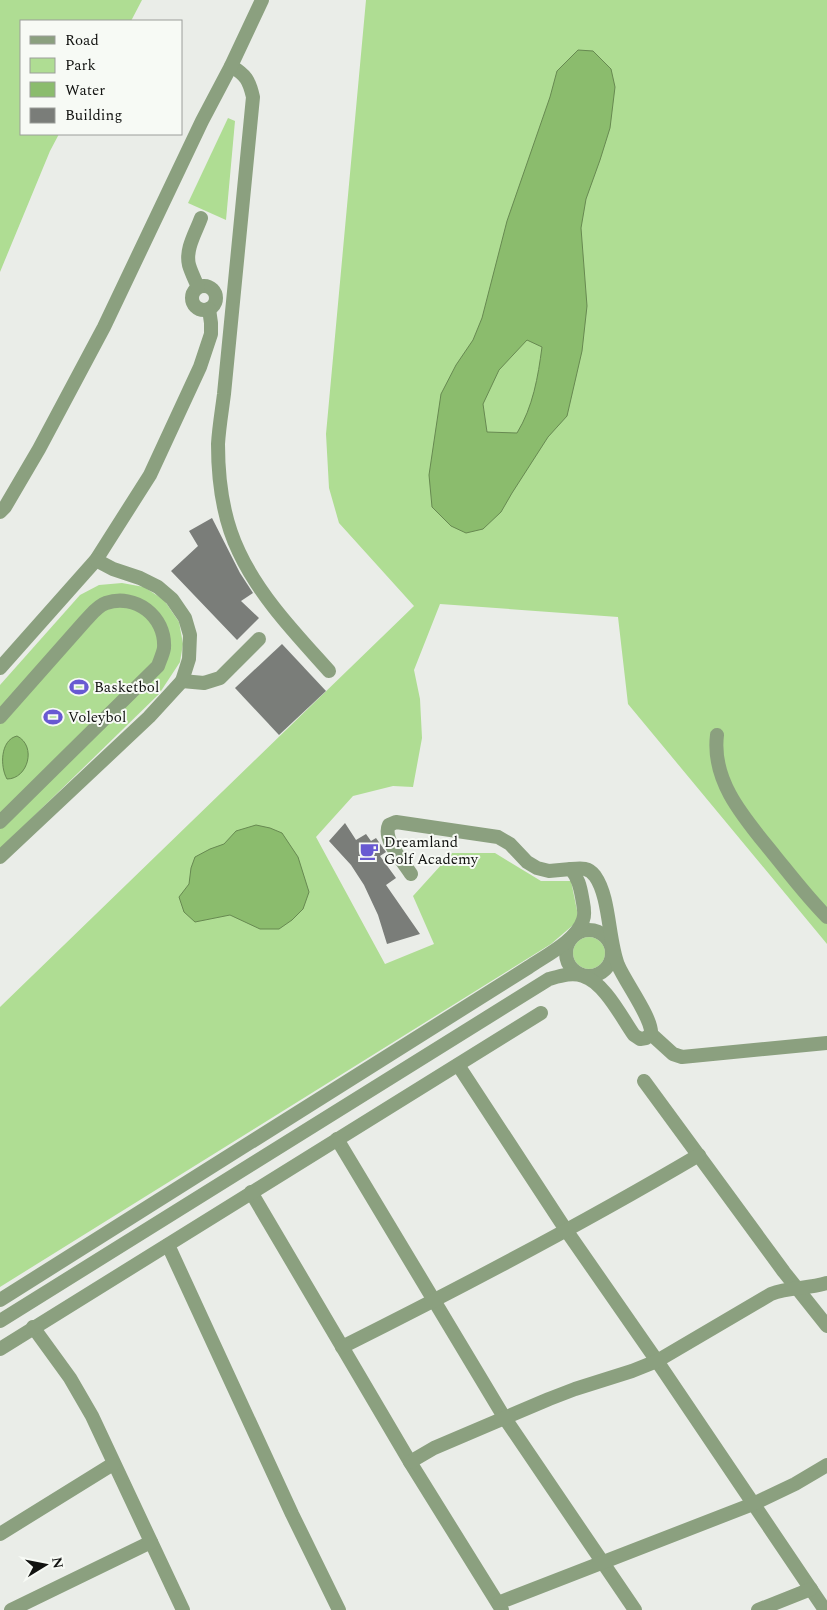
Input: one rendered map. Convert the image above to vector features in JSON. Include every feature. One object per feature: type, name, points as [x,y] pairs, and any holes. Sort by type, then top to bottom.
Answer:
[{"type":"street","points":[[0,512],[5,507],[39,449],[104,327],[262,0]]},
{"type":"street","points":[[231,66],[242,73],[250,84],[253,97],[218,442],[221,495],[239,552],[258,586],[281,617],[329,671]]},
{"type":"street","points":[[0,668],[96,560],[150,475],[200,366],[211,334],[209,309],[216,300],[215,292],[209,287],[202,286],[198,288],[189,266],[190,248],[201,218]]},
{"type":"street","points":[[0,857],[149,717],[182,681],[190,659],[190,636],[185,618],[172,599],[149,582],[113,569],[96,560]]},
{"type":"street","points":[[0,717],[100,606],[105,603],[128,601],[151,612],[158,624],[164,646],[158,666],[0,822]]},
{"type":"street","points":[[182,681],[204,683],[220,678],[259,639]]},
{"type":"street","points":[[717,735],[715,747],[717,760],[730,795],[749,823],[811,901],[827,917]]},
{"type":"street","points":[[0,1321],[539,984],[569,974],[591,977],[599,975],[610,964],[612,949],[604,900],[599,882],[589,869],[549,871],[537,868],[527,862],[510,844],[498,837],[396,822],[389,825],[386,831],[388,839],[411,874]]},
{"type":"street","points":[[0,1300],[529,967],[576,935],[583,931],[598,932],[609,942],[623,975],[652,1028],[651,1034],[646,1038],[640,1039],[634,1035],[602,989],[571,968],[566,954],[570,940],[576,935],[583,921],[584,913],[580,885],[577,876],[571,869]]},
{"type":"street","points":[[0,1349],[542,1013]]},
{"type":"street","points":[[651,1034],[673,1054],[682,1057],[827,1044]]},
{"type":"street","points":[[458,1065],[566,1230],[825,1610]]},
{"type":"street","points":[[644,1081],[797,1289],[827,1326]]},
{"type":"street","points":[[337,1139],[504,1417],[636,1610]]},
{"type":"street","points":[[342,1347],[566,1230],[698,1155]]},
{"type":"street","points":[[251,1192],[410,1462],[500,1606],[603,1562],[753,1504],[795,1484],[827,1465]]},
{"type":"street","points":[[168,1245],[292,1514],[340,1610]]},
{"type":"street","points":[[410,1462],[434,1448],[504,1417],[574,1389],[657,1361],[771,1294],[783,1290],[810,1288],[827,1283]]},
{"type":"street","points":[[33,1327],[82,1397],[183,1610]]},
{"type":"street","points":[[0,1534],[114,1464]]},
{"type":"street","points":[[11,1610],[151,1542]]},
{"type":"street","points":[[758,1610],[810,1589]]},
{"type":"green space","points":[[0,0],[142,0],[132,20],[20,20],[20,135],[58,135],[50,151],[0,272]]},
{"type":"green space","points":[[366,0],[827,0],[827,944],[628,704],[618,617],[440,604],[414,670],[420,699],[422,738],[413,787],[393,786],[353,796],[316,837],[385,964],[434,944],[413,896],[452,853],[495,853],[541,881],[571,881],[579,920],[551,944],[0,1287],[0,1007],[414,606],[339,523],[329,488],[326,434]]},
{"type":"green space","points":[[228,118],[235,121],[226,220],[188,203]]},
{"type":"green space","points":[[122,583],[144,587],[164,600],[179,622],[183,644],[180,662],[159,694],[0,849],[0,685],[80,595],[99,585]]},
{"type":"green space","points":[[589,937],[601,941],[605,953],[601,965],[589,969],[577,965],[573,953],[577,941]]},
{"type":"water","points":[[578,50],[593,51],[611,69],[615,87],[610,128],[586,199],[581,228],[587,306],[582,351],[567,416],[548,437],[501,512],[483,529],[466,533],[451,526],[432,507],[429,475],[441,394],[456,365],[473,340],[482,318],[507,221],[550,97],[557,71]],"holes":[[[527,340],[542,347],[537,381],[531,402],[517,433],[487,432],[483,404],[499,370]]]},
{"type":"water","points":[[17,736],[27,747],[27,761],[25,768],[20,774],[14,778],[7,779],[3,768],[3,754],[7,743]]},
{"type":"water","points":[[256,825],[282,833],[298,857],[309,892],[303,909],[279,929],[260,929],[230,915],[195,922],[184,912],[179,897],[189,884],[191,868],[195,857],[224,844],[236,831]]},
{"type":"building","points":[[212,518],[240,573],[253,593],[241,601],[259,618],[237,640],[171,571],[198,546],[189,531]]},
{"type":"building","points":[[282,644],[326,691],[279,735],[235,688]]},
{"type":"building","points":[[345,823],[356,840],[366,834],[371,841],[376,838],[386,852],[380,856],[396,878],[386,885],[420,934],[387,944],[378,915],[364,885],[351,865],[329,841]]},
{"type":"place","name":"Basketbol","points":[[79,687]]},
{"type":"place","name":"Voleybol","points":[[53,717]]},
{"type":"place","name":"Dreamland Golf Academy","points":[[369,851]]}]
